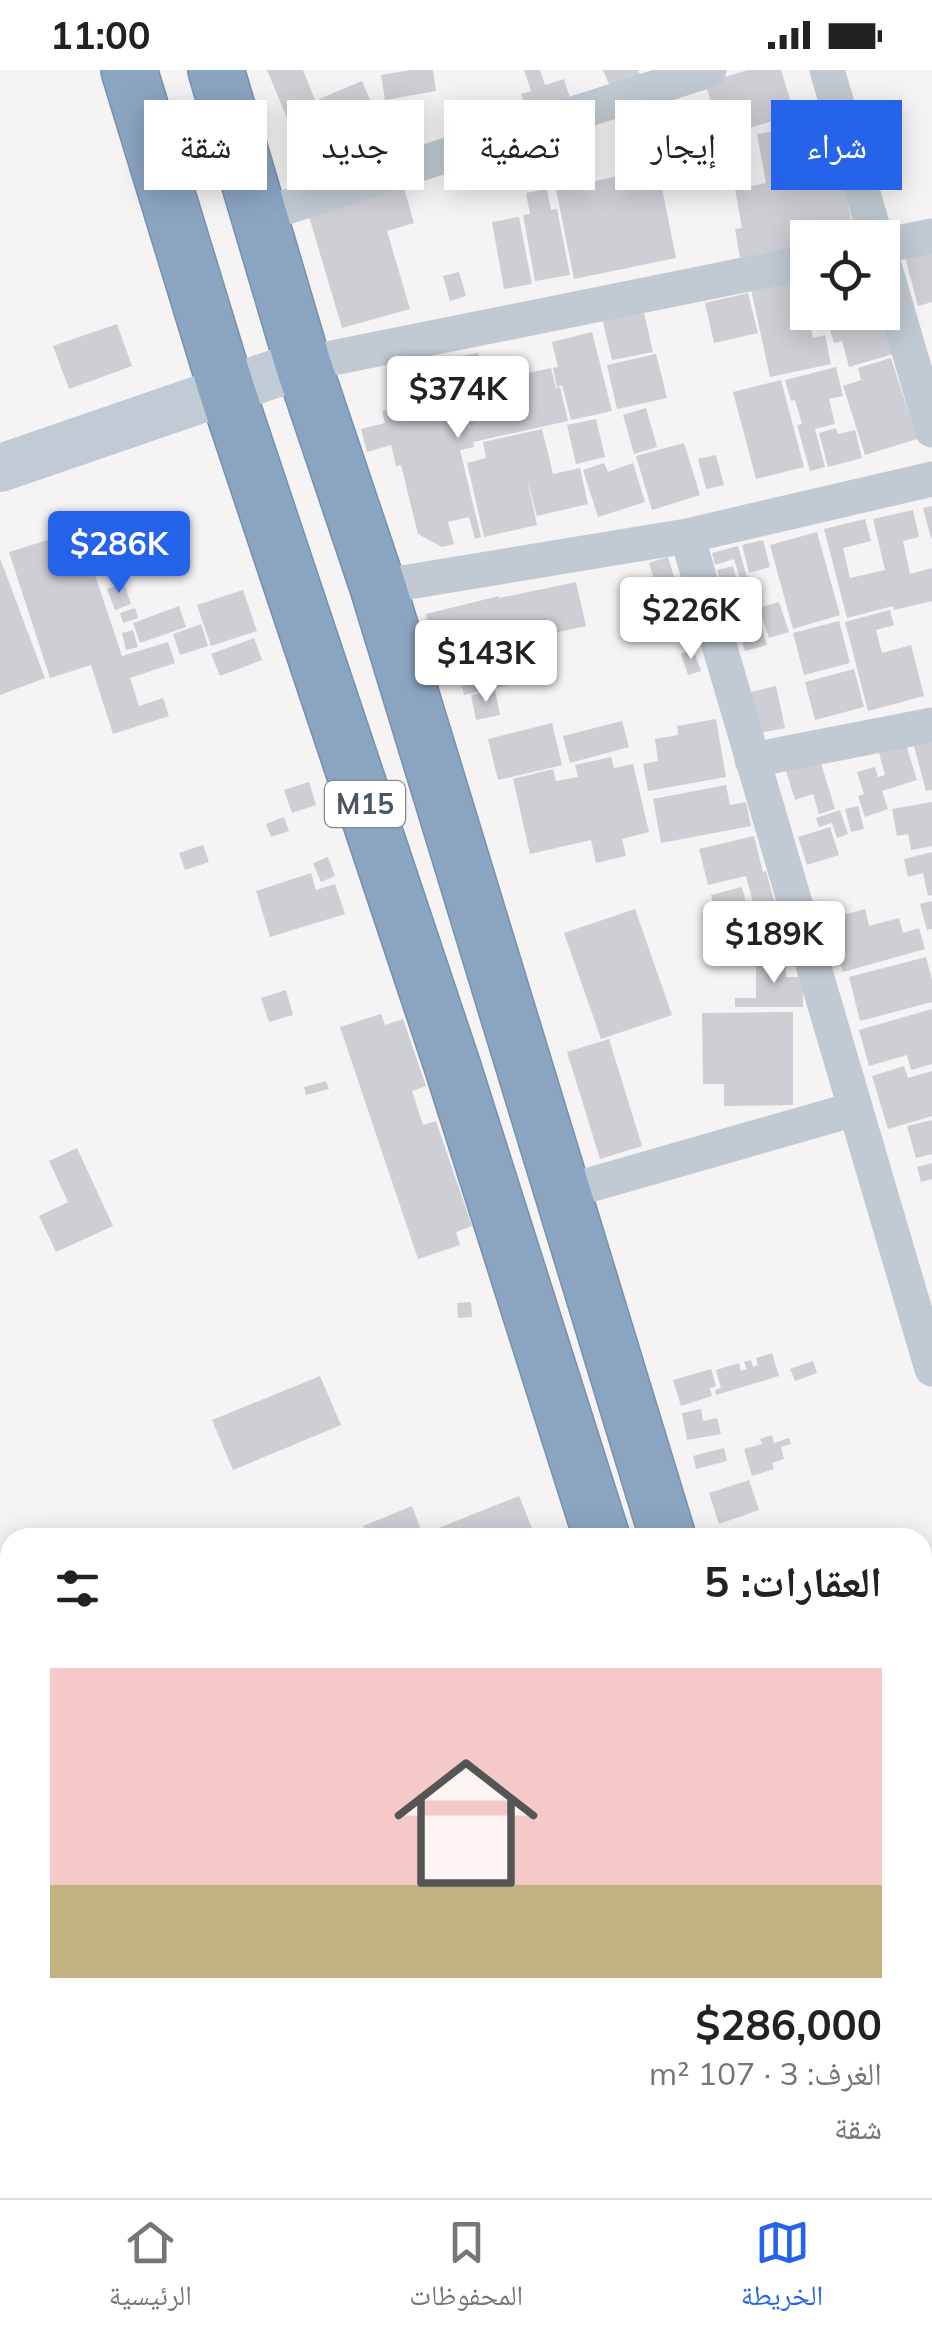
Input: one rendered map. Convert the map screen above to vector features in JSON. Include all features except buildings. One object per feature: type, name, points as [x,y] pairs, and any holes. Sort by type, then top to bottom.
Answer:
[{"type":"highway","name":"M15","points":[[129,70],[227,391],[453,1068],[599,1528]]},
{"type":"highway","name":"M15","points":[[216,70],[303,364],[378,587],[665,1528]]},
{"type":"street","points":[[259,216],[709,70]]},
{"type":"street","points":[[827,70],[871,220]]},
{"type":"street","points":[[900,242],[932,236]]},
{"type":"street","points":[[0,468],[303,364],[790,266]]},
{"type":"street","points":[[900,320],[932,430]]},
{"type":"street","points":[[378,587],[687,536],[932,479]]},
{"type":"street","points":[[687,536],[930,1357]]},
{"type":"street","points":[[752,760],[932,724]]},
{"type":"street","points":[[564,1192],[855,1109]]}]
